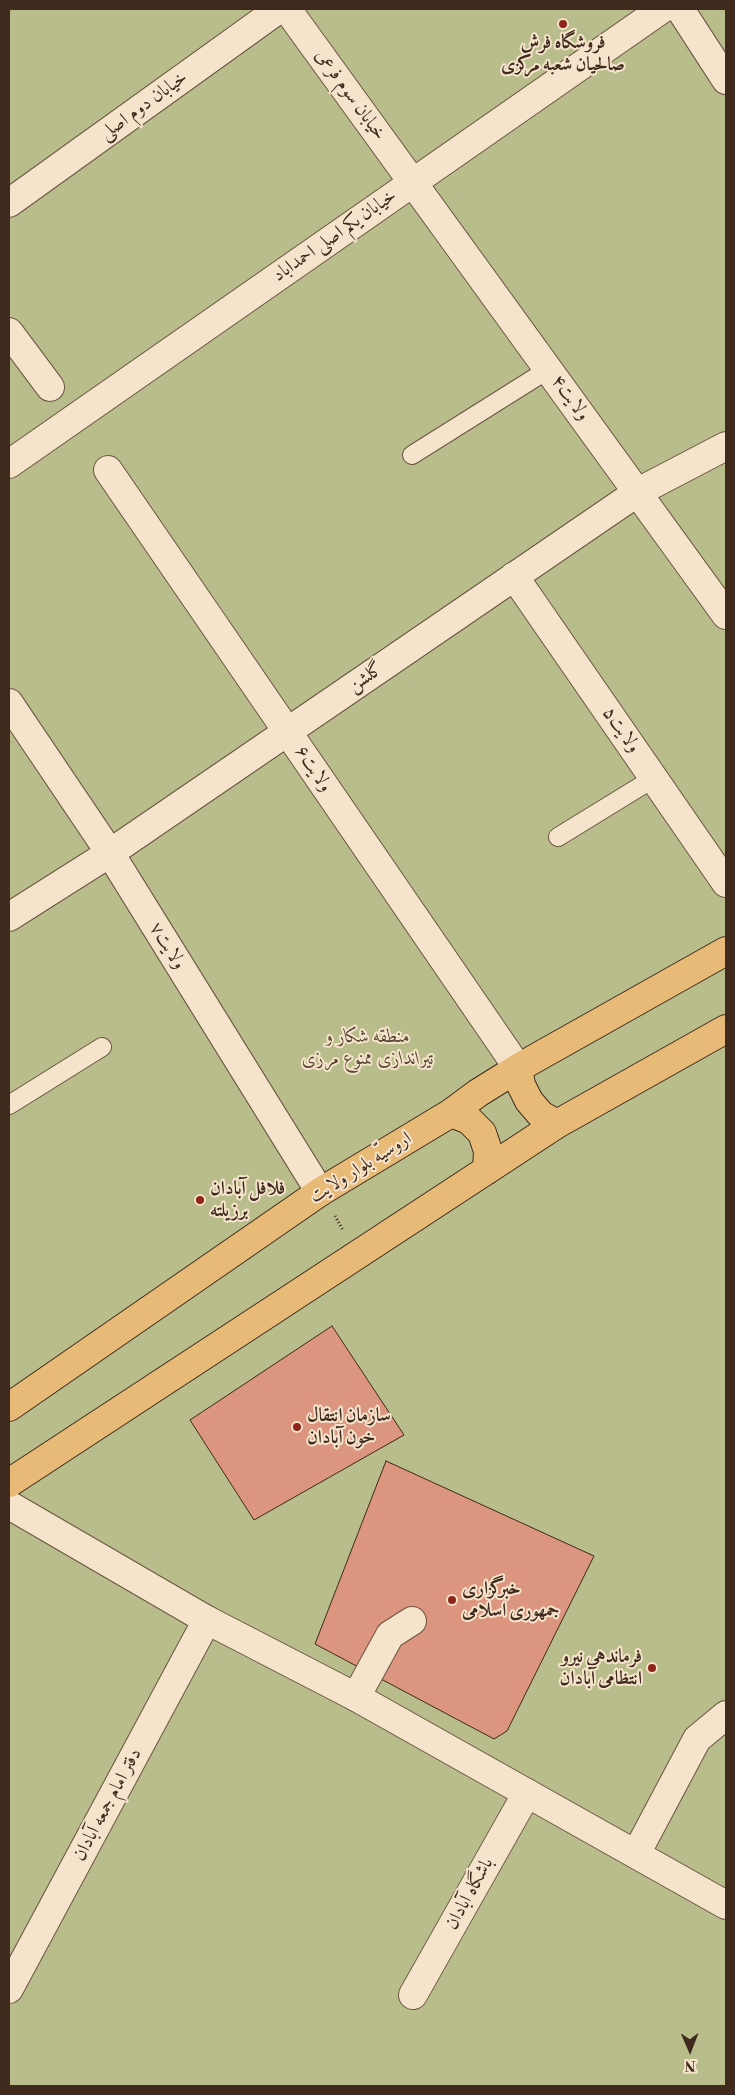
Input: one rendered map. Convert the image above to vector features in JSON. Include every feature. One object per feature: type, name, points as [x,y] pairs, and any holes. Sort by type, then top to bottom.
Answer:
[{"type":"main road","name":"اروسیّه بلوار ولایت","points":[[9,1407],[320,1192],[451,1113],[478,1093],[518,1068],[726,951]]},
{"type":"main road","points":[[9,1483],[556,1124],[726,1029]]},
{"type":"main road","points":[[518,1068],[521,1085],[529,1101],[541,1115],[556,1124]]},
{"type":"main road","points":[[451,1113],[469,1120],[482,1133],[488,1151],[487,1170]]},
{"type":"street","name":"خیابان دوم اصلی","points":[[9,203],[279,9]]},
{"type":"street","name":"خیابان سوم فرعی","points":[[287,9],[413,182]]},
{"type":"street","name":"خیابان یکم اصلی احمداباد","points":[[9,464],[662,9]]},
{"type":"street","points":[[680,9],[726,80]]},
{"type":"street","name":"ولایت۴","points":[[413,182],[726,615]]},
{"type":"street","points":[[9,332],[50,387]]},
{"type":"street","name":"گلشن","points":[[9,917],[110,853],[638,492],[726,446]]},
{"type":"street","name":"ولایت۶","points":[[108,470],[518,1068]]},
{"type":"street","name":"ولایت۵","points":[[514,576],[726,883]]},
{"type":"street","name":"ولایت۷","points":[[9,703],[110,853],[320,1192]]},
{"type":"street","points":[[9,1505],[207,1620],[356,1697],[726,1905]]},
{"type":"street","name":"دفتر امام جمعه آبادان","points":[[9,1989],[207,1620]]},
{"type":"street","points":[[356,1697],[390,1635],[412,1621]]},
{"type":"street","points":[[636,1854],[697,1739],[726,1715]]},
{"type":"street","name":"باشگاه آبادان","points":[[413,1995],[527,1793]]},
{"type":"lane","points":[[412,455],[549,369]]},
{"type":"lane","points":[[558,837],[654,778]]},
{"type":"lane","points":[[9,1106],[102,1047]]},
{"type":"path","points":[[320,1192],[358,1254]]},
{"type":"green space","name":"منطقه شکار و تیراندازی ممنوع مرزی","points":[[9,9],[726,9],[726,2086],[9,2086]]},
{"type":"building","name":"سازمان انتقال خون آبادان","points":[[332,1326],[404,1435],[254,1520],[190,1420]]},
{"type":"building","name":"خبرگزاری جمهوری اسلامی","points":[[386,1461],[594,1556],[507,1731],[494,1739],[315,1644]]},
{"type":"place","name":"فروشگاه فرش صالحیان شعبه مرکزی","points":[[563,24]]},
{"type":"place","name":"فلافل آبادان برزیلته","points":[[200,1200]]},
{"type":"place","name":"سازمان انتقال خون آبادان","points":[[297,1427]]},
{"type":"place","name":"خبرگزاری جمهوری اسلامی","points":[[452,1600]]},
{"type":"place","name":"فرماندهی نیرو انتظامی آبادان","points":[[652,1668]]}]
